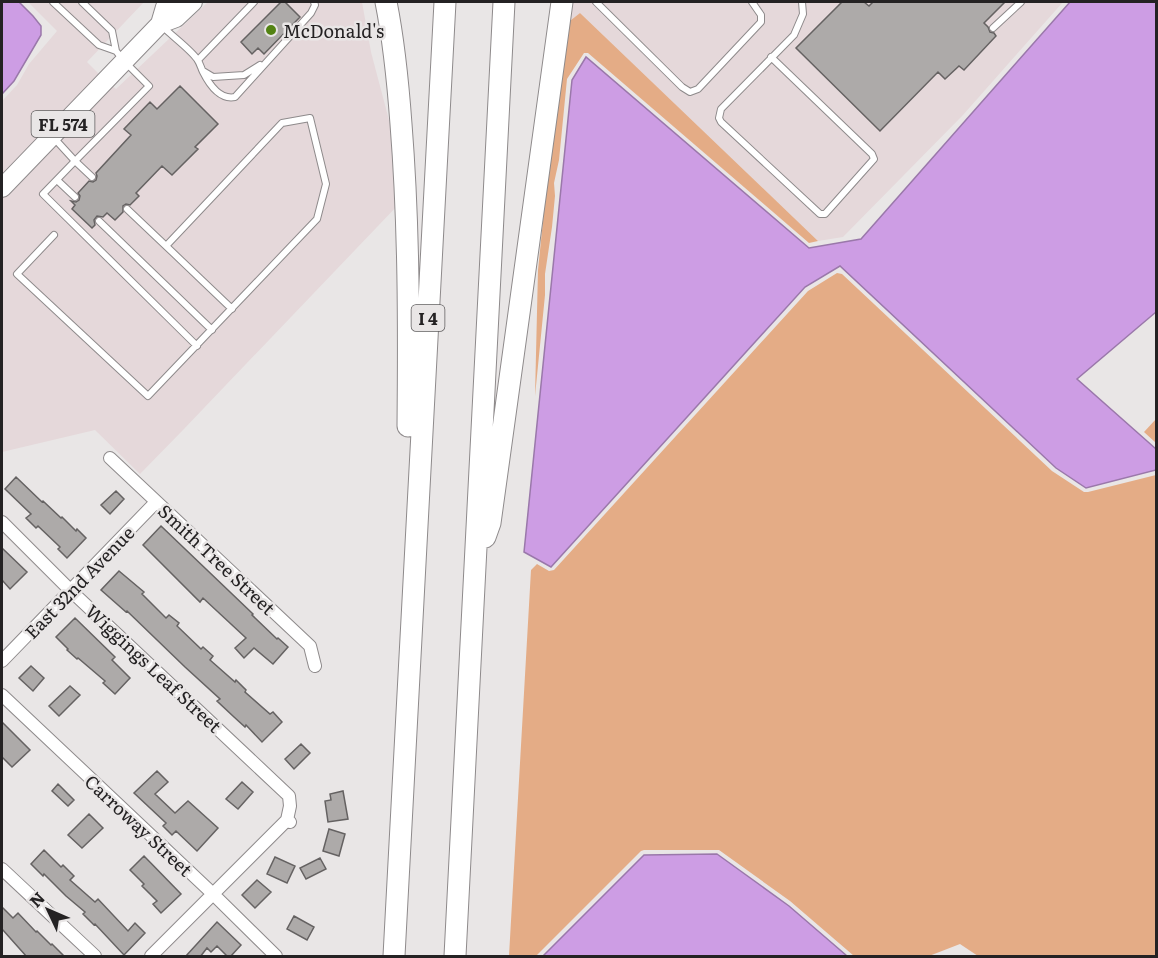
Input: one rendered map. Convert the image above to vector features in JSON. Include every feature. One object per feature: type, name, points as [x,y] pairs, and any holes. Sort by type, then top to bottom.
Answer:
[{"type":"highway","points":[[387,2],[393,40],[406,180],[409,292],[410,634]]},
{"type":"highway","name":"I 4","points":[[393,957],[445,2]]},
{"type":"highway","points":[[454,957],[504,2]]},
{"type":"highway","points":[[474,568],[490,523],[562,2]]},
{"type":"main road","name":"FL 574","points":[[2,188],[52,136],[120,56],[159,24],[165,7],[170,2]]},
{"type":"main road","points":[[159,24],[176,18],[192,2]]},
{"type":"street","name":"Smith Tree Street","points":[[110,458],[310,646],[315,666]]},
{"type":"street","name":"East 32nd Avenue","points":[[2,661],[156,502]]},
{"type":"street","name":"Wiggings Leaf Street","points":[[2,522],[70,590],[290,796],[288,821],[212,893]]},
{"type":"street","name":"Carroway Street","points":[[2,695],[212,893],[276,957]]},
{"type":"street","points":[[2,868],[95,957]]},
{"type":"street","points":[[151,957],[212,893]]},
{"type":"lane","points":[[53,2],[99,45],[120,56],[149,86],[43,194],[197,346]]},
{"type":"lane","points":[[82,2],[112,31],[120,56]]},
{"type":"lane","points":[[198,60],[254,2]]},
{"type":"lane","points":[[159,24],[198,60],[208,82],[218,92],[231,98],[235,97],[310,13],[315,5],[314,2]]},
{"type":"lane","points":[[596,2],[682,87],[690,92],[698,89],[761,22],[761,15],[752,2]]},
{"type":"lane","points":[[771,57],[872,154],[874,159],[825,214],[820,214],[719,118],[721,109],[771,57],[794,34],[803,14],[802,2]]},
{"type":"lane","points":[[993,28],[1021,2]]},
{"type":"lane","points":[[202,71],[213,77],[244,75],[267,61]]},
{"type":"lane","points":[[54,235],[17,274],[148,396],[317,219],[326,184],[310,118],[282,123],[166,246]]},
{"type":"lane","points":[[52,136],[92,177]]},
{"type":"lane","points":[[57,180],[75,197]]},
{"type":"lane","points":[[126,208],[232,309]]},
{"type":"lane","points":[[99,221],[212,330]]},
{"type":"shaded area","points":[[2,2],[19,2],[41,26],[41,35],[14,81],[2,94]]},
{"type":"shaded area","points":[[28,2],[144,2],[87,62],[101,76],[2,179],[2,101],[17,85],[29,64],[57,31]]},
{"type":"shaded area","points":[[208,2],[362,2],[371,52],[390,124],[400,189],[399,204],[140,474],[95,430],[2,452],[2,196],[110,84],[116,89]]},
{"type":"shaded area","points":[[569,2],[1063,2],[963,115],[843,237],[818,241],[580,13],[566,24]]},
{"type":"shaded area","points":[[1070,2],[1156,2],[1156,312],[1077,379],[1156,449],[1156,470],[1086,488],[1056,468],[840,266],[805,287],[551,567],[524,552],[572,80],[586,57],[809,248],[861,239]]},
{"type":"shaded area","points":[[580,13],[818,241],[809,243],[588,53],[584,53],[567,79],[559,160],[554,183],[555,196],[545,274],[535,396],[538,270],[556,94],[566,24]]},
{"type":"shaded area","points":[[837,273],[842,274],[1052,471],[1084,492],[1156,475],[1156,956],[978,956],[960,944],[929,956],[854,956],[790,901],[719,850],[644,850],[536,956],[509,956],[531,570],[537,564],[549,571],[554,570],[808,291]]},
{"type":"shaded area","points":[[1156,419],[1156,443],[1144,432]]},
{"type":"shaded area","points":[[717,854],[789,906],[847,956],[543,956],[644,855]]},
{"type":"building","name":"McDonald's","points":[[281,2],[285,2],[300,17],[264,54],[258,48],[252,54],[241,42]]},
{"type":"building","points":[[842,2],[864,2],[869,6],[873,2],[1005,2],[984,23],[996,36],[964,70],[959,66],[945,79],[938,72],[880,131],[796,48]]},
{"type":"building","points":[[180,86],[218,124],[195,147],[198,149],[172,175],[162,166],[136,193],[139,196],[130,205],[123,206],[123,212],[115,220],[107,213],[103,217],[97,216],[92,228],[72,209],[75,205],[71,201],[79,200],[78,193],[89,181],[96,180],[96,173],[131,135],[124,129],[150,102],[157,109]]},
{"type":"building","points":[[16,477],[86,538],[67,558],[58,549],[60,547],[26,518],[31,514],[5,489]]},
{"type":"building","points":[[116,491],[124,499],[110,514],[101,505]]},
{"type":"building","points":[[161,526],[288,647],[273,664],[254,648],[244,658],[235,648],[246,638],[203,598],[200,602],[143,545]]},
{"type":"building","points":[[2,548],[27,572],[10,589],[2,580]]},
{"type":"building","points":[[119,571],[144,592],[142,594],[166,618],[169,615],[179,623],[177,626],[201,649],[203,647],[213,656],[210,660],[235,682],[236,680],[246,690],[245,692],[270,714],[273,712],[282,722],[262,742],[217,701],[220,699],[127,611],[101,590]]},
{"type":"building","points":[[75,618],[115,657],[112,660],[130,678],[115,694],[103,683],[105,681],[77,659],[56,637]]},
{"type":"building","points":[[31,666],[44,678],[33,691],[19,678]]},
{"type":"building","points":[[70,686],[80,695],[59,716],[49,706]]},
{"type":"building","points":[[2,722],[30,750],[12,767],[2,757]]},
{"type":"building","points":[[301,744],[310,753],[294,769],[285,759]]},
{"type":"building","points":[[157,771],[168,782],[155,794],[175,813],[188,801],[218,828],[197,851],[176,831],[172,835],[163,826],[166,823],[134,793]]},
{"type":"building","points":[[242,782],[253,792],[238,809],[226,799]]},
{"type":"building","points":[[58,784],[74,800],[68,806],[52,791]]},
{"type":"building","points":[[343,791],[348,819],[328,822],[325,801],[331,800],[330,794]]},
{"type":"building","points":[[89,814],[103,828],[82,848],[68,835]]},
{"type":"building","points":[[329,829],[345,834],[339,856],[323,851]]},
{"type":"building","points":[[44,850],[74,876],[70,880],[95,902],[98,899],[128,931],[135,923],[145,933],[124,955],[83,914],[85,912],[31,864]]},
{"type":"building","points":[[144,856],[181,894],[161,913],[153,904],[157,901],[130,870]]},
{"type":"building","points":[[275,857],[295,866],[287,883],[267,874]]},
{"type":"building","points":[[320,858],[326,869],[306,879],[300,868]]},
{"type":"building","points":[[257,880],[271,892],[255,908],[242,895]]},
{"type":"building","points":[[2,907],[13,918],[18,913],[65,957],[27,957],[2,929]]},
{"type":"building","points":[[294,916],[314,927],[307,940],[287,929]]},
{"type":"building","points":[[217,922],[241,945],[230,957],[217,946],[211,952],[207,948],[200,957],[185,957]]},
{"type":"place","name":"McDonald's","points":[[271,30]]}]
